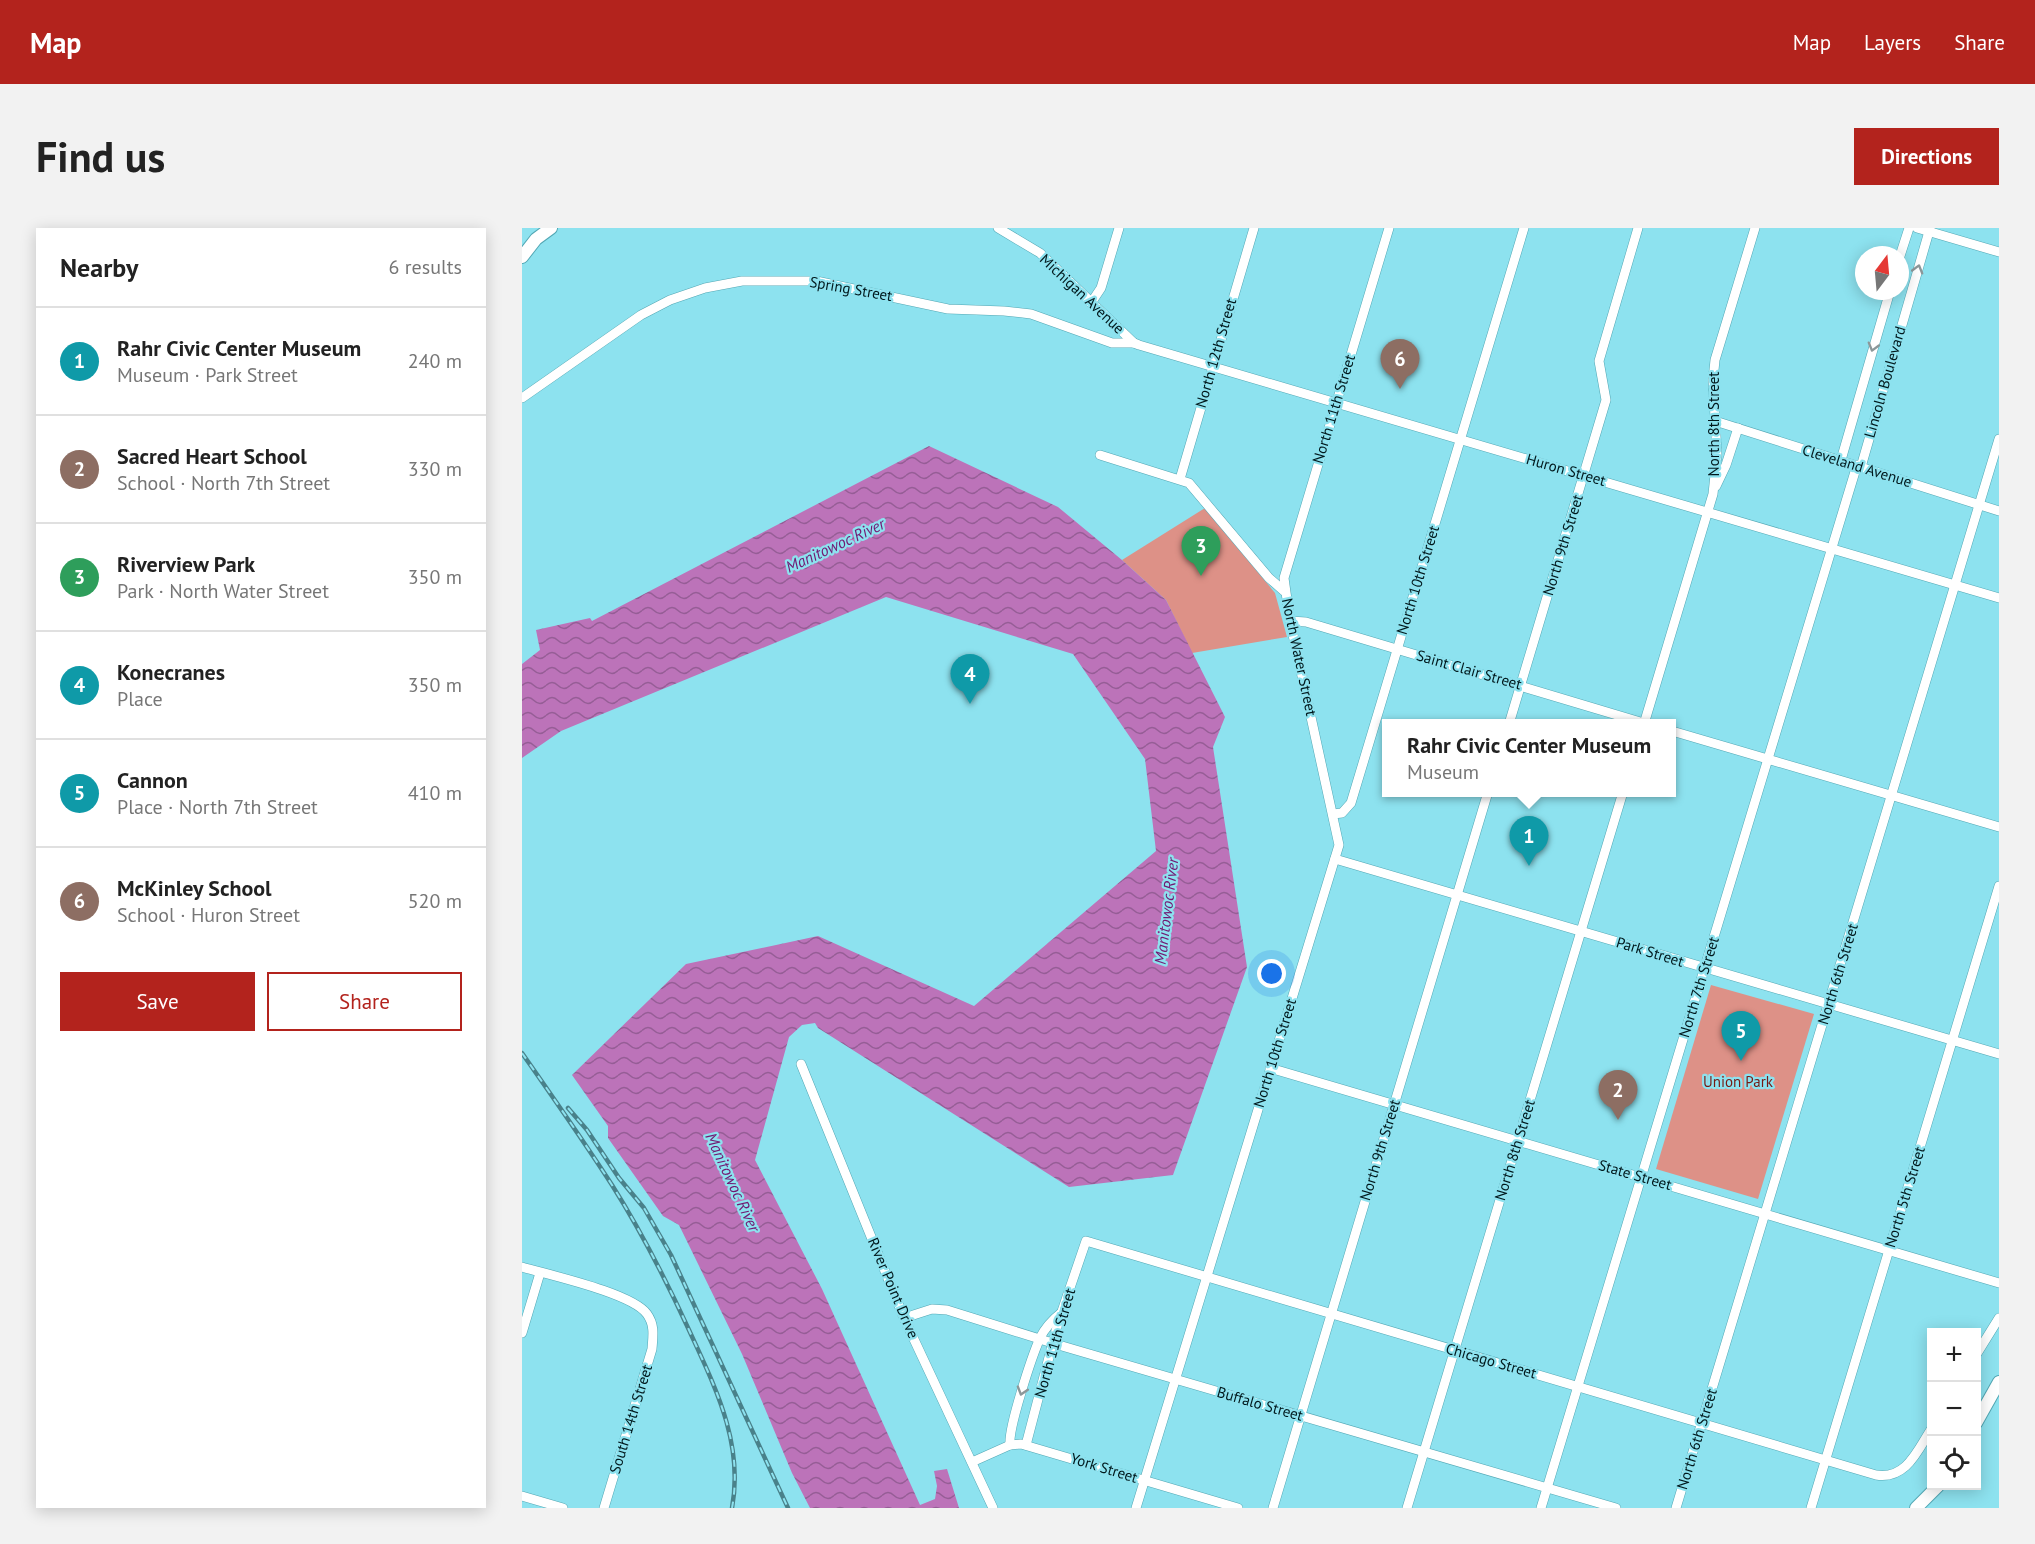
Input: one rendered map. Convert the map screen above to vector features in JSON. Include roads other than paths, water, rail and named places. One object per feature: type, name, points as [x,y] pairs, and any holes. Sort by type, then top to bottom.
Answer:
[{"type":"main road","points":[[522,257],[537,234],[551,228]]},
{"type":"main road","points":[[1981,1416],[1999,1382]]},
{"type":"main road","points":[[1916,1508],[1933,1490]]},
{"type":"street","name":"Michigan Avenue","points":[[999,228],[1040,253],[1134,343]]},
{"type":"street","points":[[1091,303],[1101,288],[1119,228]]},
{"type":"street","name":"North 12th Street","points":[[1180,479],[1254,228]]},
{"type":"street","name":"North 11th Street","points":[[1284,591],[1284,578],[1389,228]]},
{"type":"street","name":"North 10th Street","points":[[1136,1508],[1339,845],[1334,814],[1342,813],[1351,803],[1524,228]]},
{"type":"street","name":"North 9th Street","points":[[1510,719],[1606,400],[1599,361],[1638,228]]},
{"type":"street","name":"North 8th Street","points":[[1646,719],[1713,494],[1716,455],[1713,380],[1715,360],[1755,228]]},
{"type":"street","points":[[1903,246],[1909,228]]},
{"type":"street","points":[[1917,228],[1999,252]]},
{"type":"street","name":"Lincoln Boulevard","points":[[1859,466],[1929,230]]},
{"type":"street","name":"Spring Street","points":[[522,398],[641,315],[669,300],[705,288],[742,281],[816,280],[948,309],[1031,314],[1112,343],[1134,343]]},
{"type":"street","name":"Lincoln Boulevard","points":[[1841,460],[1887,300]]},
{"type":"street","name":"Huron Street","points":[[1134,343],[1999,598]]},
{"type":"street","name":"Cleveland Avenue","points":[[1715,421],[1999,511]]},
{"type":"street","points":[[1713,494],[1726,465],[1738,428]]},
{"type":"street","name":"North 6th Street","points":[[1676,1508],[1999,439]]},
{"type":"street","name":"North Water Street","points":[[1100,455],[1189,483],[1269,578],[1284,591],[1334,814]]},
{"type":"street","name":"North 7th Street","points":[[1541,1508],[1768,758],[1859,466]]},
{"type":"street","name":"Saint Clair Street","points":[[1290,621],[1306,622],[1632,719]]},
{"type":"street","points":[[1676,732],[1999,827]]},
{"type":"street","name":"North 9th Street","points":[[1273,1508],[1487,797]]},
{"type":"street","name":"North 8th Street","points":[[1407,1508],[1621,797]]},
{"type":"street","name":"Park Street","points":[[1335,859],[1999,1054]]},
{"type":"street","name":"North 5th Street","points":[[1811,1508],[1999,886]]},
{"type":"street","name":"River Point Drive","points":[[801,1064],[904,1318],[993,1508]]},
{"type":"street","name":"State Street","points":[[1270,1068],[1999,1283]]},
{"type":"street","name":"North 11th Street","points":[[1026,1445],[1062,1311],[1086,1241]]},
{"type":"street","name":"Chicago Street","points":[[1086,1241],[1876,1475],[1896,1473],[1909,1465],[1927,1436]]},
{"type":"street","points":[[522,1267],[540,1272],[522,1333]]},
{"type":"street","name":"South 14th Street","points":[[540,1272],[626,1298],[646,1313],[654,1330],[652,1349],[604,1508]]},
{"type":"street","name":"Buffalo Street","points":[[904,1318],[932,1309],[947,1310],[1616,1508]]},
{"type":"street","name":"North 11th Street","points":[[1010,1445],[1012,1428],[1040,1339],[1050,1323],[1062,1311]]},
{"type":"street","points":[[1981,1348],[1999,1318]]},
{"type":"street","name":"York Street","points":[[972,1462],[1010,1445],[1026,1445],[1238,1508]]},
{"type":"street","points":[[522,1496],[563,1508]]},
{"type":"water","name":"Manitowoc River","points":[[929,446],[1058,507],[1166,600],[1225,717],[1213,747],[1247,967],[1173,1175],[1069,1187],[818,1028],[815,1023],[802,1025],[789,1037],[755,1160],[822,1289],[920,1505],[935,1499],[937,1486],[934,1471],[947,1469],[959,1508],[810,1508],[792,1473],[742,1354],[679,1225],[663,1216],[608,1138],[608,1126],[572,1075],[686,964],[818,936],[974,1006],[1156,851],[1145,759],[1073,654],[886,597],[561,731],[522,758],[522,664],[540,650],[536,630],[590,618],[592,621]]},
{"type":"railway","points":[[522,1053],[623,1202],[653,1256],[689,1330],[717,1394],[731,1438],[735,1484],[732,1508]]},
{"type":"railway","points":[[568,1108],[587,1130],[619,1178],[644,1208],[671,1255],[788,1508]]},
{"type":"place","name":"McKinley School","points":[[1400,389]]},
{"type":"place","name":"Riverview Park","points":[[1201,576]]},
{"type":"place","name":"Konecranes","points":[[970,704]]},
{"type":"place","name":"Rahr Civic Center Museum","points":[[1529,866]]},
{"type":"place","name":"Cannon","points":[[1741,1061]]},
{"type":"place","name":"Sacred Heart School","points":[[1618,1120]]},
{"type":"park label","name":"Union Park","points":[[1738,1082]]}]
